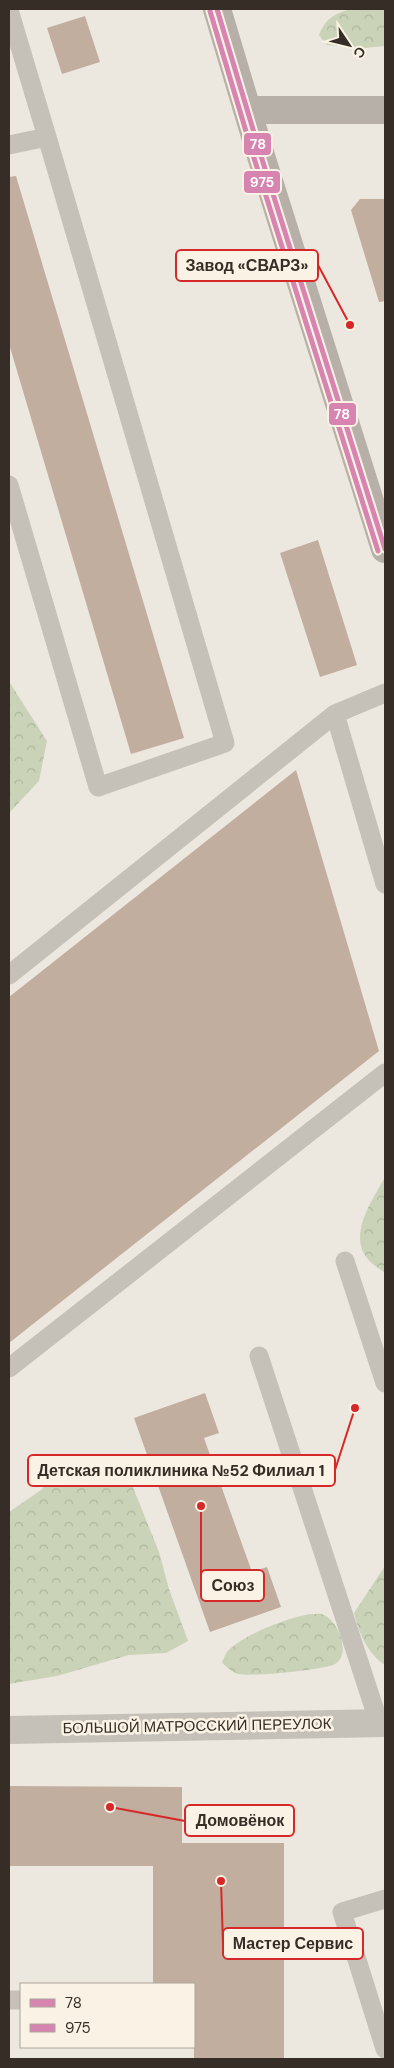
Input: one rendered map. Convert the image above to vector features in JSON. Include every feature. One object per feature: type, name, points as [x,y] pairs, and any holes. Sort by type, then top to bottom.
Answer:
[{"type":"street","points":[[217,9],[249,110],[261,156],[385,549]]},
{"type":"street","points":[[249,110],[385,110]]},
{"type":"street","name":"БОЛЬШОЙ МАТРОССКИЙ ПЕРЕУЛОК","points":[[9,1730],[382,1723]]},
{"type":"lane","points":[[9,10],[225,743],[98,787],[9,485]]},
{"type":"lane","points":[[9,145],[47,137]]},
{"type":"lane","points":[[9,975],[335,714],[385,693]]},
{"type":"lane","points":[[335,714],[385,884]]},
{"type":"lane","points":[[9,1368],[385,1073]]},
{"type":"lane","points":[[345,1260],[385,1383]]},
{"type":"lane","points":[[259,1356],[382,1723]]},
{"type":"lane","points":[[385,1899],[342,1912],[385,2049]]},
{"type":"green space","points":[[350,9],[385,10],[385,46],[365,48],[327,45],[319,35],[324,25],[335,15]]},
{"type":"green space","points":[[9,676],[10,683],[47,741],[39,781],[9,813]]},
{"type":"green space","points":[[385,1177],[385,1273],[367,1258],[362,1249],[360,1238],[364,1217]]},
{"type":"green space","points":[[80,1455],[114,1460],[126,1470],[159,1552],[169,1589],[188,1641],[166,1653],[129,1655],[57,1676],[9,1684],[9,1512],[41,1490],[65,1464]]},
{"type":"green space","points":[[385,1566],[385,1665],[369,1649],[358,1628],[354,1613]]},
{"type":"green space","points":[[312,1614],[320,1614],[329,1618],[338,1631],[343,1646],[340,1659],[335,1664],[303,1671],[245,1675],[236,1673],[222,1663],[227,1652],[254,1633],[279,1623]]},
{"type":"building","points":[[85,16],[100,62],[62,74],[47,28]]},
{"type":"building","points":[[16,176],[184,738],[131,754],[9,344],[9,177]]},
{"type":"building","points":[[360,199],[385,199],[385,301],[379,302],[351,210]]},
{"type":"building","points":[[318,540],[357,665],[320,677],[280,553]]},
{"type":"building","points":[[296,770],[379,1051],[9,1343],[9,997]]},
{"type":"building","points":[[205,1393],[219,1433],[204,1438],[252,1572],[267,1567],[281,1607],[210,1632],[134,1418]]},
{"type":"building","points":[[9,1786],[182,1787],[182,1843],[284,1843],[284,2059],[194,2059],[195,1983],[153,1983],[153,1866],[9,1866]]},
{"type":"transit line","name":"78","points":[[217,9],[261,156],[385,549]]},
{"type":"transit line","name":"975","points":[[210,11],[254,158],[378,551]]},
{"type":"place","name":"Завод «СВАРЗ»","points":[[350,325]]},
{"type":"place","name":"Детская поликлиника №52 Филиал 1","points":[[355,1408]]},
{"type":"place","name":"Союз","points":[[201,1506]]},
{"type":"place","name":"Домовёнок","points":[[110,1807]]},
{"type":"place","name":"Мастер Сервис","points":[[221,1881]]}]
